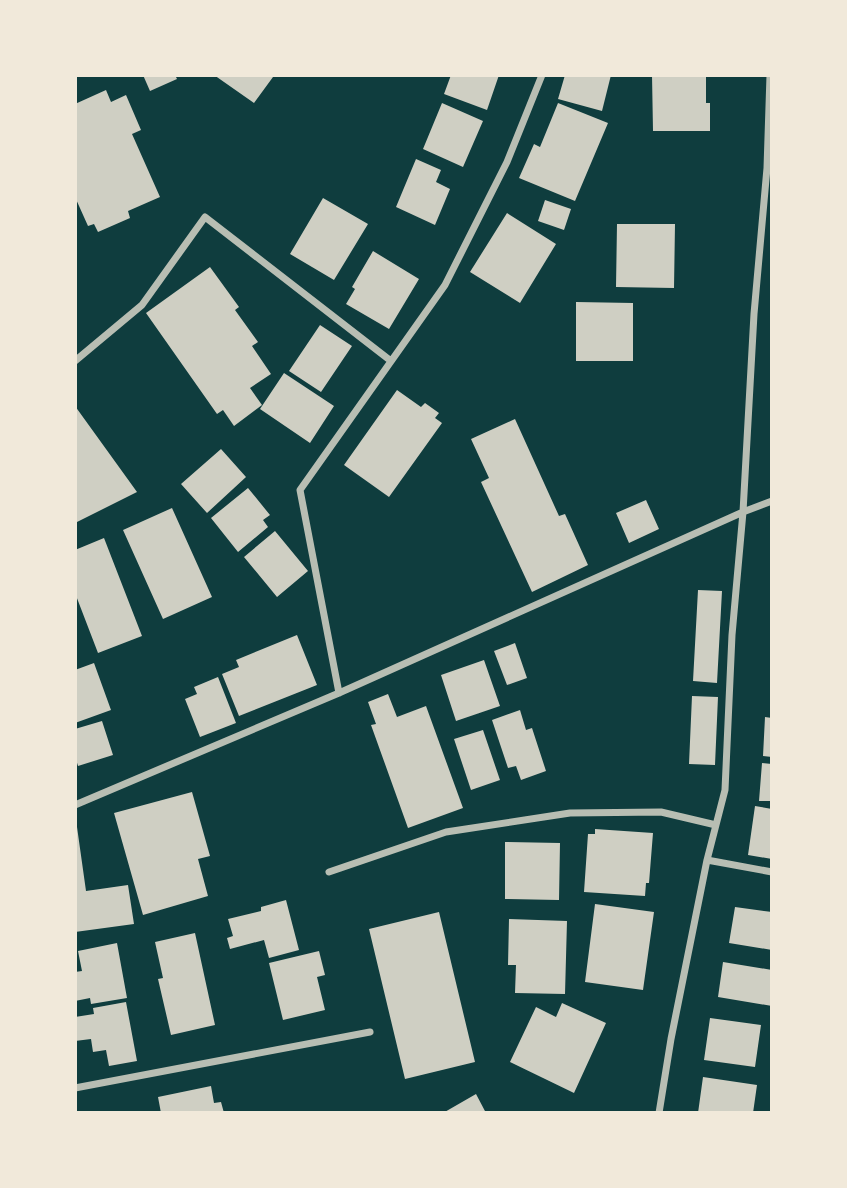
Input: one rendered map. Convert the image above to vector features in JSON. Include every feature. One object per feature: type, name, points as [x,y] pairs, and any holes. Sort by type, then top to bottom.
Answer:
[{"type":"street","points":[[339,693],[300,490],[445,285],[507,162],[542,75]]},
{"type":"street","points":[[659,1113],[707,860],[725,790],[732,635],[767,168],[770,75]]},
{"type":"street","points":[[75,361],[142,305],[205,218],[391,361]]},
{"type":"street","points":[[75,805],[339,693],[743,512],[772,502]]},
{"type":"street","points":[[329,872],[446,832],[570,813],[661,812],[716,825]]},
{"type":"street","points":[[707,860],[772,872]]},
{"type":"street","points":[[75,1088],[370,1032]]},
{"type":"building","points":[[143,75],[175,75],[177,79],[150,91]]},
{"type":"building","points":[[214,75],[271,75],[273,77],[254,103]]},
{"type":"building","points":[[451,75],[499,75],[487,110],[444,94]]},
{"type":"building","points":[[565,75],[611,75],[602,111],[558,99]]},
{"type":"building","points":[[652,75],[706,75],[710,131],[653,131]]},
{"type":"building","points":[[106,90],[111,102],[126,95],[141,130],[132,134],[160,197],[128,211],[130,218],[98,232],[94,224],[88,226],[75,197],[75,104]]},
{"type":"building","points":[[442,103],[483,121],[463,167],[423,149]]},
{"type":"building","points":[[558,103],[608,123],[575,201],[519,178],[534,144],[540,147]]},
{"type":"building","points":[[416,159],[441,170],[436,182],[450,189],[435,225],[396,207]]},
{"type":"building","points":[[323,198],[368,224],[334,280],[290,254]]},
{"type":"building","points":[[545,200],[571,209],[564,230],[538,221]]},
{"type":"building","points":[[507,213],[556,244],[520,303],[470,272]]},
{"type":"building","points":[[617,224],[675,224],[674,288],[616,287]]},
{"type":"building","points":[[373,251],[419,279],[389,329],[346,304],[355,289],[352,287]]},
{"type":"building","points":[[210,267],[239,307],[235,310],[258,342],[252,346],[271,374],[250,388],[262,405],[234,426],[223,410],[217,414],[146,313]]},
{"type":"building","points":[[576,302],[633,303],[633,361],[576,361]]},
{"type":"building","points":[[320,325],[352,346],[321,392],[289,371]]},
{"type":"building","points":[[284,373],[334,406],[310,443],[260,409]]},
{"type":"building","points":[[397,390],[421,407],[425,403],[439,413],[435,418],[442,423],[389,497],[344,465]]},
{"type":"building","points":[[75,406],[137,492],[75,523]]},
{"type":"building","points":[[515,419],[559,516],[565,514],[588,565],[532,592],[481,482],[489,478],[471,439]]},
{"type":"building","points":[[221,449],[246,477],[207,513],[181,484]]},
{"type":"building","points":[[248,488],[270,515],[263,520],[268,527],[238,552],[211,518]]},
{"type":"building","points":[[646,500],[659,529],[629,543],[616,513]]},
{"type":"building","points":[[172,508],[212,597],[163,619],[123,530]]},
{"type":"building","points":[[275,531],[308,571],[277,597],[244,557]]},
{"type":"building","points":[[104,538],[142,636],[98,653],[75,593],[75,550]]},
{"type":"building","points":[[698,590],[722,591],[717,683],[693,681]]},
{"type":"building","points":[[297,635],[317,685],[239,716],[222,674],[239,667],[236,660]]},
{"type":"building","points":[[515,643],[527,678],[507,685],[494,651]]},
{"type":"building","points":[[484,660],[500,706],[456,721],[441,675]]},
{"type":"building","points":[[94,663],[111,710],[75,723],[75,670]]},
{"type":"building","points":[[218,677],[236,723],[200,737],[185,699],[197,694],[194,687]]},
{"type":"building","points":[[388,694],[397,717],[426,706],[463,808],[408,828],[371,725],[376,724],[368,702]]},
{"type":"building","points":[[692,696],[718,697],[715,765],[689,764]]},
{"type":"building","points":[[520,710],[526,730],[532,728],[546,771],[521,780],[516,766],[508,768],[492,720]]},
{"type":"building","points":[[765,717],[772,718],[772,757],[763,756]]},
{"type":"building","points":[[102,721],[113,755],[78,766],[75,756],[75,729]]},
{"type":"building","points":[[483,730],[500,780],[471,790],[454,739]]},
{"type":"building","points":[[762,763],[772,764],[772,801],[759,801]]},
{"type":"building","points":[[192,792],[210,856],[198,859],[208,896],[143,915],[114,813]]},
{"type":"building","points":[[755,806],[772,809],[772,859],[748,855]]},
{"type":"building","points":[[75,827],[86,891],[128,885],[134,924],[75,932]]},
{"type":"building","points":[[595,829],[653,833],[649,883],[646,883],[645,896],[584,892],[588,834],[595,834]]},
{"type":"building","points":[[505,842],[560,843],[559,900],[505,899]]},
{"type":"building","points":[[286,900],[299,950],[269,958],[264,940],[230,949],[227,938],[233,936],[228,919],[261,911],[261,907]]},
{"type":"building","points":[[595,904],[654,912],[643,990],[585,982]]},
{"type":"building","points":[[735,907],[772,912],[772,950],[729,943]]},
{"type":"building","points":[[439,912],[475,1062],[405,1079],[369,929]]},
{"type":"building","points":[[509,919],[567,921],[565,994],[515,993],[516,965],[508,965]]},
{"type":"building","points":[[195,933],[215,1025],[171,1035],[158,979],[163,978],[155,942]]},
{"type":"building","points":[[117,943],[127,998],[91,1004],[90,998],[75,1001],[75,972],[82,971],[78,951]]},
{"type":"building","points":[[319,951],[325,975],[317,977],[325,1010],[283,1020],[269,963]]},
{"type":"building","points":[[723,962],[772,970],[772,1006],[718,997]]},
{"type":"building","points":[[126,1002],[137,1061],[109,1066],[106,1050],[93,1052],[91,1039],[75,1041],[75,1017],[94,1014],[93,1008]]},
{"type":"building","points":[[562,1003],[606,1023],[574,1093],[510,1062],[536,1007],[556,1017]]},
{"type":"building","points":[[710,1018],[761,1025],[755,1067],[704,1060]]},
{"type":"building","points":[[703,1077],[757,1085],[753,1113],[698,1113]]},
{"type":"building","points":[[211,1086],[214,1103],[221,1102],[224,1113],[161,1113],[158,1097]]},
{"type":"building","points":[[476,1094],[486,1113],[443,1113]]}]
